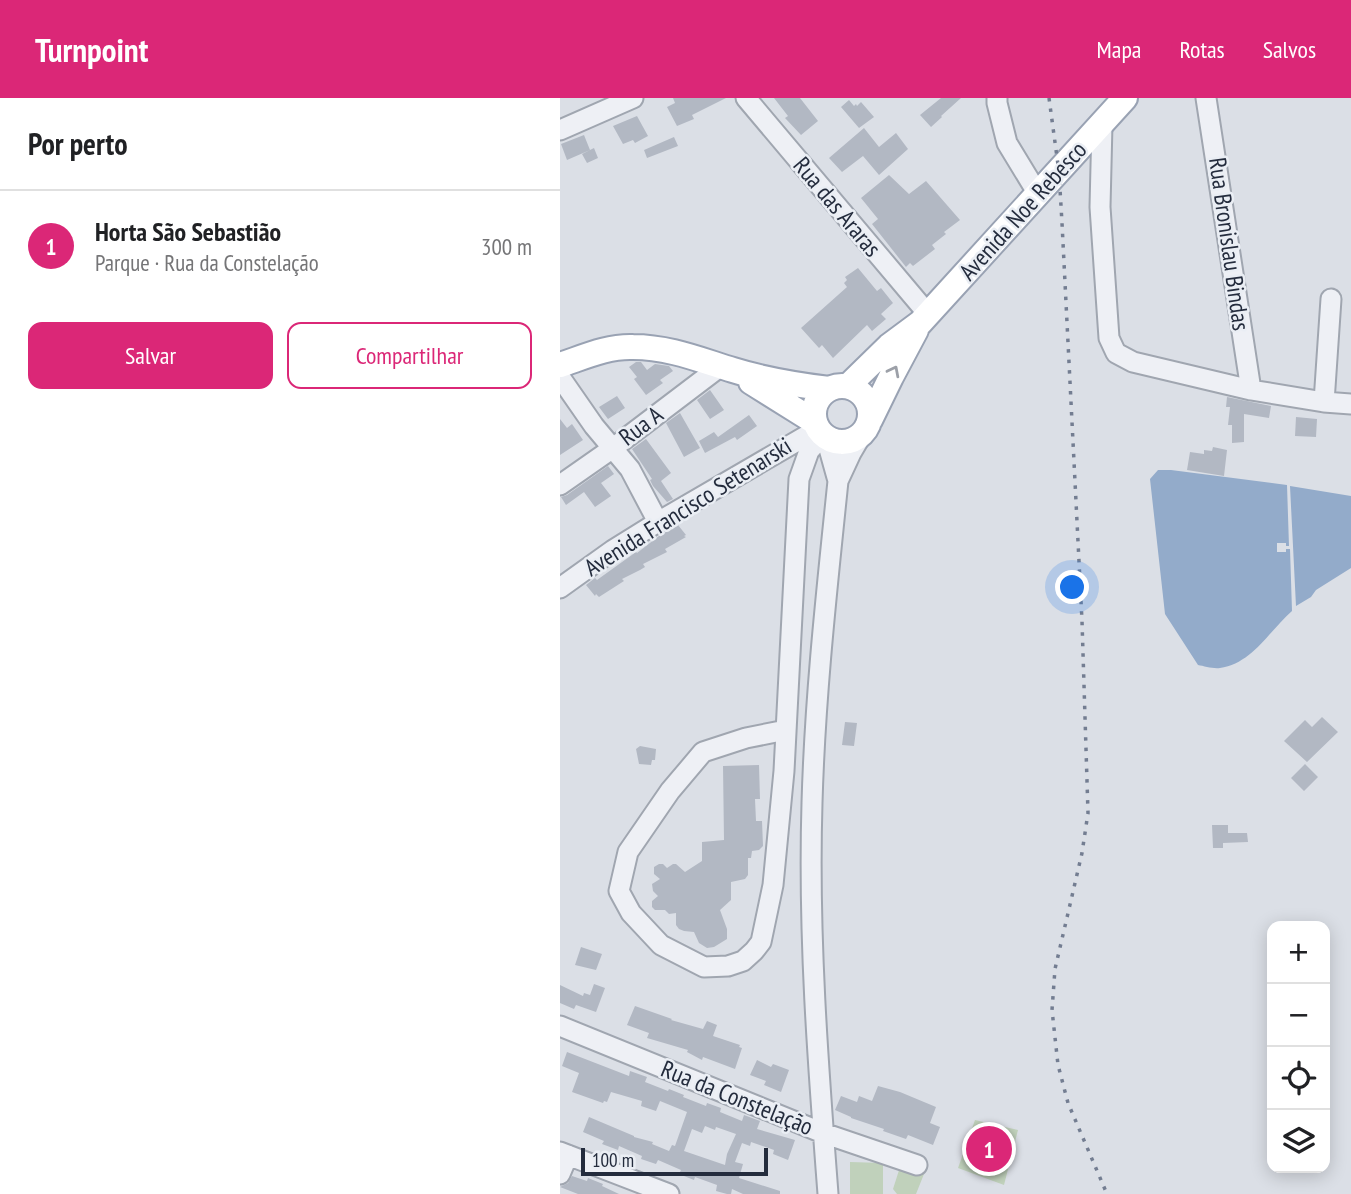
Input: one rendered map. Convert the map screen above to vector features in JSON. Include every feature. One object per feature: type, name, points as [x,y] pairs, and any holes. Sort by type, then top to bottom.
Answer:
[{"type":"main road","name":"Avenida Noe Rebesco","points":[[839,388],[924,319],[1125,98]]},
{"type":"main road","name":"Avenida Noe Rebesco","points":[[866,428],[924,319]]},
{"type":"main road","points":[[560,365],[604,350],[633,346],[673,351],[782,383],[856,389],[869,403],[871,411],[866,428],[853,441],[835,442],[727,368]]},
{"type":"main road","points":[[821,431],[814,412],[816,403],[822,395],[839,388]]},
{"type":"street","points":[[560,130],[633,98]]},
{"type":"street","name":"Rua das Araras","points":[[746,98],[924,319]]},
{"type":"street","name":"Rua Bronislau Bindas","points":[[1206,98],[1251,390]]},
{"type":"street","points":[[996,100],[1007,143],[1038,194]]},
{"type":"street","points":[[1102,124],[1100,207],[1109,338],[1116,354],[1133,362],[1251,390],[1351,404]]},
{"type":"street","points":[[1324,402],[1331,299]]},
{"type":"street","name":"Rua A","points":[[560,485],[727,368]]},
{"type":"street","points":[[560,377],[594,426],[630,469],[658,522]]},
{"type":"street","points":[[828,1194],[817,1055],[812,914],[812,805],[816,708],[838,481],[866,428]]},
{"type":"street","points":[[821,431],[838,481]]},
{"type":"street","points":[[786,730],[746,738],[703,752],[670,791],[628,852],[620,891],[631,913],[661,944],[704,967],[728,967],[743,961],[761,942],[773,885],[786,730],[799,479],[809,451],[821,431]]},
{"type":"street","name":"Avenida Francisco Setenarski","points":[[560,588],[658,522],[821,431]]},
{"type":"street","name":"Rua da Constelação","points":[[560,1026],[823,1133],[917,1165]]},
{"type":"street","points":[[560,1174],[564,1154],[669,1194]]},
{"type":"green space","points":[[975,1120],[1018,1130],[1004,1185],[958,1168]]},
{"type":"green space","points":[[850,1162],[883,1163],[883,1194],[850,1194]]},
{"type":"green space","points":[[901,1164],[924,1174],[916,1194],[897,1194],[893,1189]]},
{"type":"water","points":[[1158,470],[1287,485],[1289,546],[1286,546],[1286,543],[1277,543],[1277,552],[1290,549],[1292,611],[1251,653],[1231,665],[1217,668],[1198,665],[1165,614],[1150,479]]},
{"type":"water","points":[[1290,486],[1351,496],[1351,568],[1296,606]]},
{"type":"building","points":[[673,98],[726,98],[692,115],[694,119],[677,126],[667,107],[675,103]]},
{"type":"building","points":[[774,98],[800,98],[818,121],[801,135],[785,118],[788,116]]},
{"type":"building","points":[[941,98],[961,98],[931,127],[920,115]]},
{"type":"building","points":[[849,100],[854,106],[861,102],[874,117],[859,128],[841,107]]},
{"type":"building","points":[[637,116],[648,136],[635,143],[633,140],[623,144],[613,126]]},
{"type":"building","points":[[864,128],[879,147],[896,133],[908,149],[879,175],[863,156],[842,172],[829,158]]},
{"type":"building","points":[[584,135],[590,150],[567,160],[561,144]]},
{"type":"building","points":[[674,137],[678,146],[647,158],[644,150]]},
{"type":"building","points":[[594,148],[598,158],[587,163],[582,154]]},
{"type":"building","points":[[889,175],[909,194],[926,181],[960,220],[932,245],[935,249],[913,266],[910,263],[906,267],[872,224],[878,219],[861,198]]},
{"type":"building","points":[[858,268],[877,291],[881,288],[893,303],[881,314],[886,319],[872,331],[867,325],[833,358],[822,345],[819,348],[801,328],[847,287],[844,283],[847,280],[845,277]]},
{"type":"building","points":[[641,362],[647,370],[655,364],[669,366],[673,371],[660,380],[663,383],[646,395],[629,367]]},
{"type":"building","points":[[710,390],[724,410],[710,419],[697,400]]},
{"type":"building","points":[[617,396],[625,408],[608,419],[599,407]]},
{"type":"building","points":[[1227,397],[1271,406],[1269,418],[1244,414],[1244,442],[1232,443]]},
{"type":"building","points":[[680,413],[700,448],[684,457],[666,423]]},
{"type":"building","points":[[749,415],[757,426],[737,440],[735,437],[705,453],[699,441],[714,432],[718,437]]},
{"type":"building","points":[[1296,417],[1317,419],[1316,437],[1295,436]]},
{"type":"building","points":[[560,419],[567,428],[572,424],[583,440],[560,455]]},
{"type":"building","points":[[646,439],[671,473],[661,481],[673,499],[667,502],[653,486],[650,480],[652,479],[632,449]]},
{"type":"building","points":[[1213,447],[1227,450],[1224,476],[1187,470],[1190,452],[1204,454],[1204,450],[1212,451]]},
{"type":"building","points":[[608,466],[614,474],[601,483],[611,496],[595,507],[584,492],[566,505],[561,497]]},
{"type":"building","points":[[678,525],[686,537],[665,549],[667,552],[643,564],[645,567],[622,579],[624,581],[599,597],[586,585],[595,578],[597,580]]},
{"type":"building","points":[[1322,717],[1338,732],[1307,762],[1284,741],[1305,720],[1312,727]]},
{"type":"building","points":[[845,722],[857,723],[854,746],[842,745]]},
{"type":"building","points":[[640,746],[656,749],[655,760],[652,760],[651,765],[639,764],[636,749]]},
{"type":"building","points":[[1305,764],[1318,777],[1304,791],[1291,778]]},
{"type":"building","points":[[759,765],[760,799],[755,799],[756,821],[762,821],[763,846],[752,851],[751,858],[748,858],[748,875],[745,879],[731,882],[731,900],[720,910],[727,929],[727,939],[707,948],[699,943],[694,932],[679,929],[676,925],[676,913],[669,914],[665,910],[655,910],[652,907],[652,901],[658,896],[653,891],[652,884],[660,879],[654,874],[654,867],[663,864],[667,868],[676,864],[685,872],[702,861],[702,842],[724,840],[723,766]]},
{"type":"building","points":[[1212,825],[1228,825],[1228,833],[1247,833],[1248,842],[1223,843],[1223,848],[1213,848]]},
{"type":"building","points":[[581,947],[602,954],[596,970],[575,965]]},
{"type":"building","points":[[594,984],[605,988],[596,1012],[576,1005],[574,1009],[560,1003],[560,985],[583,996],[584,993],[590,995]]},
{"type":"building","points":[[635,1006],[703,1029],[707,1021],[717,1025],[713,1036],[742,1048],[735,1069],[703,1057],[702,1060],[687,1052],[688,1050],[647,1038],[649,1033],[627,1025]]},
{"type":"building","points":[[567,1052],[629,1076],[630,1071],[647,1077],[645,1082],[668,1091],[669,1089],[706,1106],[707,1103],[721,1108],[720,1112],[742,1121],[744,1115],[760,1121],[757,1129],[795,1140],[788,1160],[773,1154],[774,1150],[751,1142],[750,1146],[742,1143],[735,1162],[743,1164],[739,1178],[780,1191],[780,1194],[743,1194],[732,1189],[731,1194],[716,1191],[717,1185],[679,1174],[681,1170],[658,1160],[656,1164],[619,1146],[618,1150],[602,1144],[604,1141],[583,1132],[589,1117],[669,1151],[672,1145],[675,1146],[687,1112],[660,1101],[656,1111],[641,1106],[642,1101],[611,1092],[607,1102],[603,1103],[572,1092],[579,1073],[562,1066]],"holes":[[[705,1126],[715,1130],[716,1127],[736,1134],[725,1165],[684,1151],[692,1129],[702,1133]]]},
{"type":"building","points":[[757,1060],[771,1067],[773,1064],[789,1070],[781,1092],[764,1085],[766,1081],[750,1075]]},
{"type":"building","points":[[878,1086],[936,1107],[930,1123],[940,1127],[933,1145],[908,1135],[906,1139],[883,1131],[884,1129],[835,1110],[841,1096],[857,1102],[859,1096],[872,1101]]},
{"type":"building","points":[[572,1176],[587,1181],[588,1178],[619,1194],[578,1194],[560,1187],[568,1183]]},
{"type":"railway","points":[[1049,98],[1059,172],[1062,223],[1082,621],[1088,813],[1082,853],[1055,969],[1052,1010],[1058,1065],[1068,1103],[1107,1194]]},
{"type":"place","name":"Horta São Sebastião","points":[[989,1149]]}]
